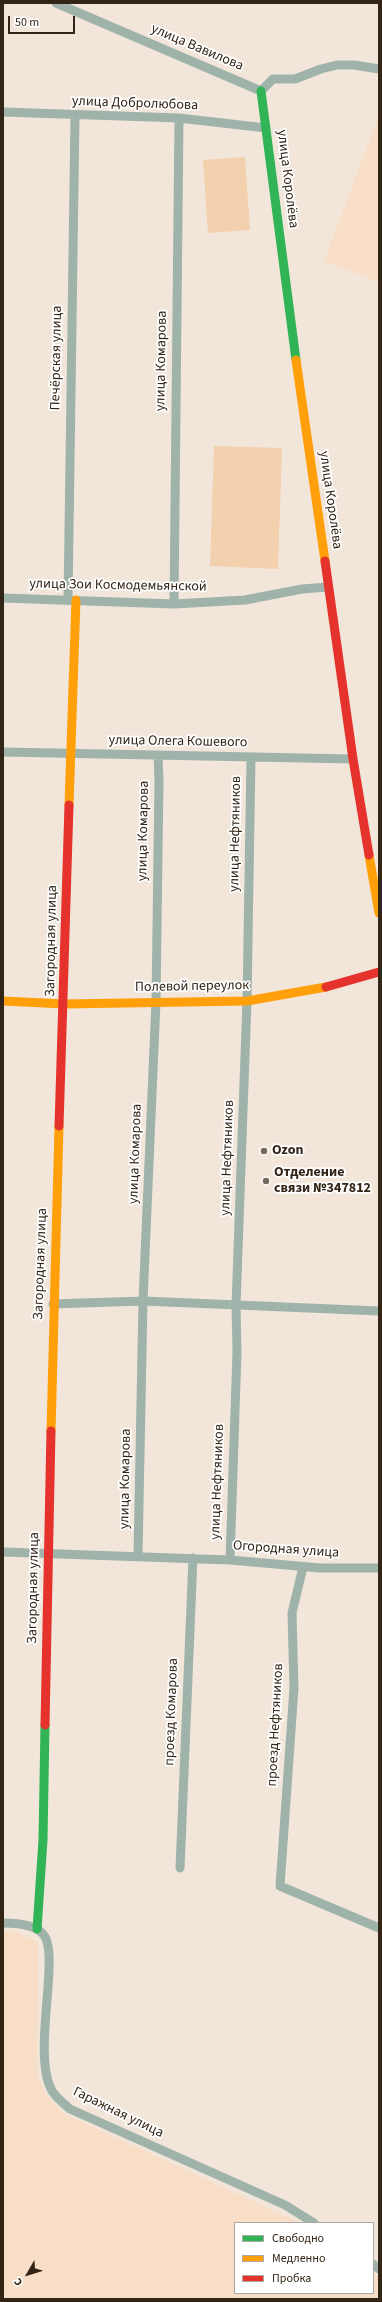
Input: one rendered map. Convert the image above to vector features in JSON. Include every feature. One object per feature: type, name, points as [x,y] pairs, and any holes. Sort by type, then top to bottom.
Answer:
[{"type":"street","name":"улица Вавилова","points":[[56,3],[261,91]]},
{"type":"street","points":[[261,91],[273,79],[295,78],[320,69],[337,65],[354,65],[379,69]]},
{"type":"street","name":"улица Королёва","points":[[261,91],[292,333],[328,587],[353,759],[379,913]]},
{"type":"street","name":"улица Добролюбова","points":[[3,112],[75,116],[179,118],[266,128]]},
{"type":"street","name":"Печёрская улица","points":[[72,600],[75,116]]},
{"type":"street","name":"улица Комарова","points":[[174,604],[179,118]]},
{"type":"street","name":"улица Зои Космодемьянской","points":[[3,598],[174,604],[245,600],[302,589],[328,587]]},
{"type":"street","name":"Загородная улица","points":[[37,1929],[43,1840],[53,1304],[64,1004],[72,600]]},
{"type":"street","name":"улица Олега Кошевого","points":[[3,752],[70,755],[158,755],[353,759]]},
{"type":"street","name":"улица Комарова","points":[[138,1555],[143,1301],[156,1002],[159,780],[158,755]]},
{"type":"street","name":"улица Нефтяников","points":[[230,1560],[237,1352],[236,1305],[247,1001],[251,757]]},
{"type":"street","name":"Полевой переулок","points":[[3,1001],[64,1004],[247,1001],[316,990],[379,972]]},
{"type":"street","points":[[53,1304],[143,1301],[379,1311]]},
{"type":"street","name":"Огородная улица","points":[[3,1552],[138,1555],[230,1560],[303,1567],[379,1568]]},
{"type":"street","name":"проезд Комарова","points":[[180,1868],[193,1558]]},
{"type":"street","name":"проезд Нефтяников","points":[[303,1567],[292,1613],[294,1688],[280,1886],[379,1928]]},
{"type":"street","points":[[3,1923],[37,1929]]},
{"type":"street","name":"Гаражная улица","points":[[37,1929],[47,1940],[49,1948],[44,2065],[52,2091],[59,2099],[70,2109],[285,2205],[312,2222]]},
{"type":"shaded area","points":[[379,115],[379,282],[324,261]]},
{"type":"shaded area","points":[[245,157],[250,230],[208,233],[203,160]]},
{"type":"shaded area","points":[[214,446],[282,448],[278,569],[210,566]]},
{"type":"shaded area","points":[[3,1931],[17,1932],[38,1942],[37,2072],[45,2093],[63,2113],[298,2222],[234,2222],[234,2294],[374,2294],[374,2275],[379,2278],[379,2299],[3,2299]]},
{"type":"traffic: fast","points":[[261,91],[296,360]]},
{"type":"traffic: fast","points":[[37,1929],[43,1840],[45,1725]]},
{"type":"traffic: slow","points":[[296,360],[325,561]]},
{"type":"traffic: slow","points":[[69,805],[76,600]]},
{"type":"traffic: slow","points":[[369,855],[379,913]]},
{"type":"traffic: slow","points":[[3,1001],[64,1004],[247,1001],[326,987]]},
{"type":"traffic: slow","points":[[51,1431],[59,1126]]},
{"type":"traffic: jam","points":[[325,561],[353,759],[369,855]]},
{"type":"traffic: jam","points":[[59,1126],[69,805]]},
{"type":"traffic: jam","points":[[326,987],[379,972]]},
{"type":"traffic: jam","points":[[45,1725],[51,1431]]},
{"type":"place","name":"Ozon","points":[[264,1151]]},
{"type":"place","name":"Отделение связи №347812","points":[[266,1181]]}]
